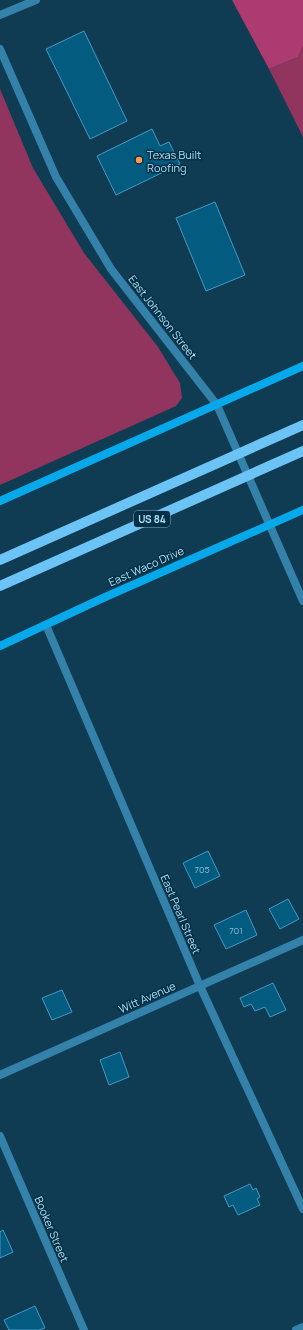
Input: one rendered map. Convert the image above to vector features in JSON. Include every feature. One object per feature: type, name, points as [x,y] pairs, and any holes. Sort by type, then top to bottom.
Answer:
[{"type":"main road","points":[[0,501],[303,366]]},
{"type":"main road","name":"US 84","points":[[0,560],[301,426]]},
{"type":"main road","name":"US 84","points":[[0,586],[303,451]]},
{"type":"main road","name":"East Waco Drive","points":[[0,646],[102,598],[303,510]]},
{"type":"street","points":[[0,15],[36,0]]},
{"type":"street","name":"East Johnson Street","points":[[0,49],[56,177],[111,269],[217,405],[303,601]]},
{"type":"street","name":"East Pearl Street","points":[[46,624],[200,986],[303,1208]]},
{"type":"street","name":"Witt Avenue","points":[[0,1075],[303,940]]},
{"type":"street","name":"Booker Street","points":[[0,1136],[84,1330]]},
{"type":"street","points":[[296,1330],[303,1327]]},
{"type":"shaded area","points":[[232,0],[303,0],[303,46],[298,57],[269,69]]},
{"type":"shaded area","points":[[303,46],[303,137],[269,69],[298,57]]},
{"type":"shaded area","points":[[0,89],[33,168],[84,253],[158,347],[180,383],[182,398],[176,406],[0,485]]},
{"type":"building","points":[[84,31],[127,121],[90,139],[46,49]]},
{"type":"building","name":"Texas Built Roofing","points":[[152,129],[160,146],[169,142],[180,164],[116,195],[97,156]]},
{"type":"building","points":[[215,202],[245,275],[206,291],[176,218]]},
{"type":"building","points":[[208,851],[220,876],[195,888],[183,863]]},
{"type":"building","points":[[288,899],[299,919],[280,929],[269,909]]},
{"type":"building","points":[[246,910],[257,935],[226,949],[214,925]]},
{"type":"building","points":[[273,983],[286,1010],[270,1017],[265,1007],[255,1011],[251,1004],[244,1007],[240,998]]},
{"type":"building","points":[[62,990],[72,1012],[52,1020],[42,998]]},
{"type":"building","points":[[120,1052],[129,1077],[109,1085],[100,1060]]},
{"type":"building","points":[[250,1184],[253,1190],[256,1188],[260,1197],[257,1199],[260,1205],[238,1215],[233,1205],[229,1207],[224,1196]]},
{"type":"building","points":[[3,1230],[13,1252],[0,1258],[0,1232]]},
{"type":"building","points":[[35,1306],[45,1328],[39,1330],[9,1330],[4,1320]]},
{"type":"place","name":"Texas Built Roofing","points":[[139,160]]}]
